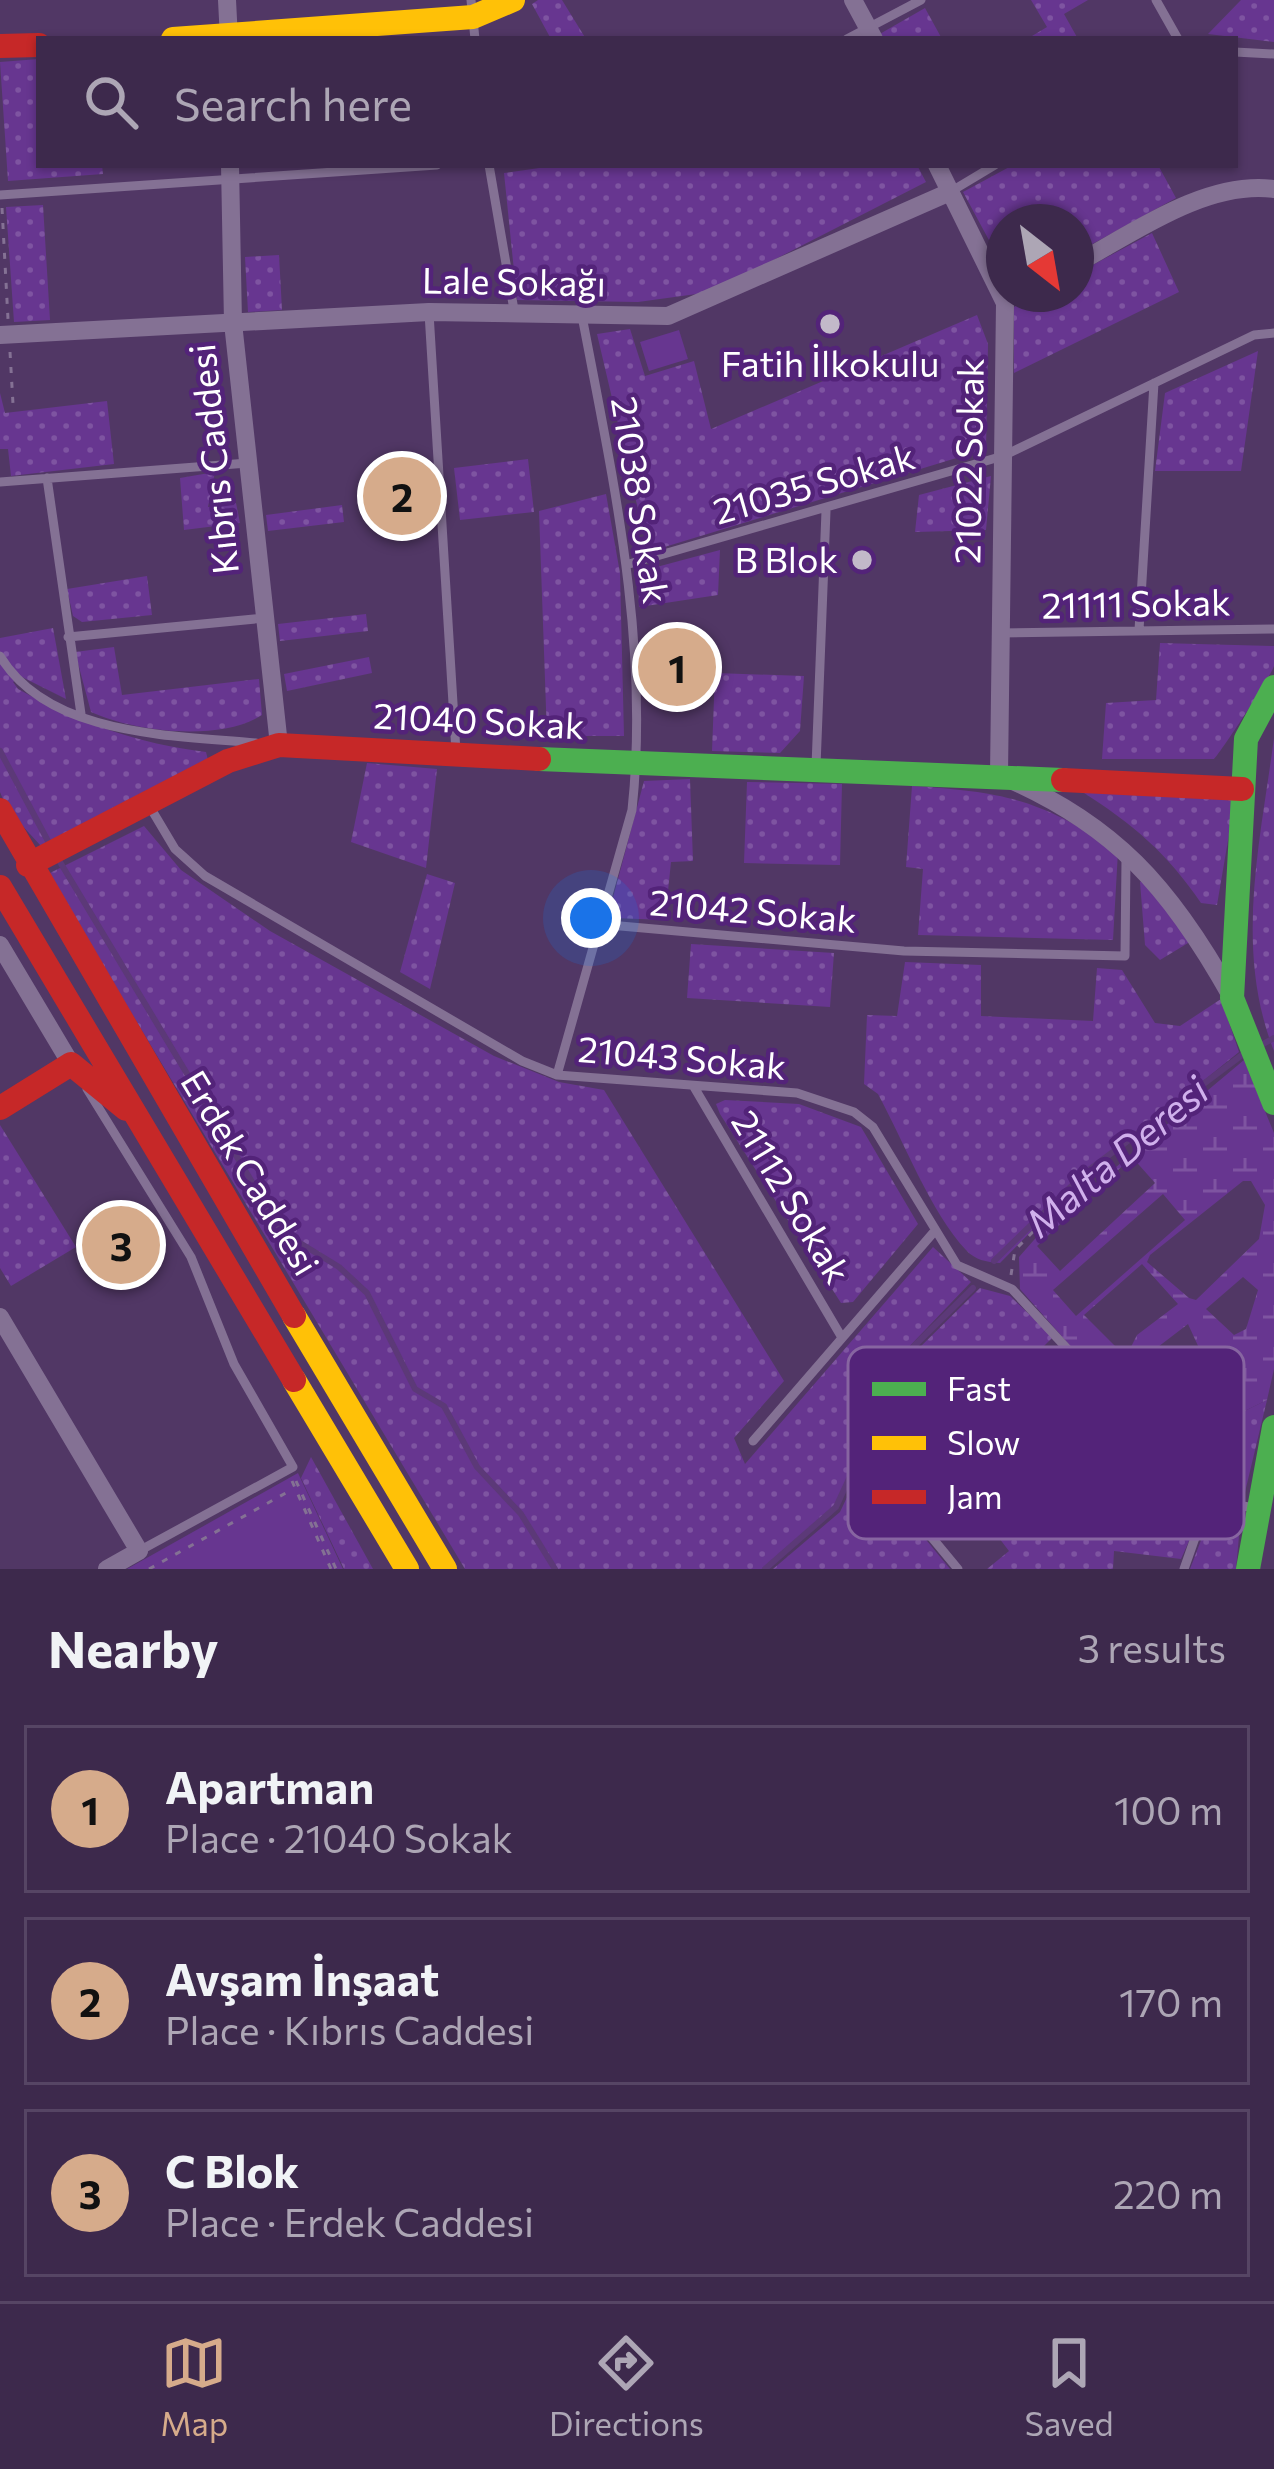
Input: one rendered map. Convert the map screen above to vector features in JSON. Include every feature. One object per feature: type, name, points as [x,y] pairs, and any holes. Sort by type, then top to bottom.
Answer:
[{"type":"main road","points":[[255,36],[473,19],[513,0]]},
{"type":"main road","points":[[0,46],[36,45]]},
{"type":"main road","points":[[1274,687],[1246,739],[1232,998],[1274,1103]]},
{"type":"main road","name":"21040 Sokak","points":[[28,865],[228,761],[279,745],[637,766],[816,766],[1242,789]]},
{"type":"main road","name":"Erdek Caddesi","points":[[0,810],[28,865],[445,1569]]},
{"type":"main road","name":"Erdek Caddesi","points":[[0,887],[402,1563]]},
{"type":"main road","points":[[0,1108],[71,1064],[139,1119]]},
{"type":"main road","points":[[1248,1569],[1274,1427]]},
{"type":"street","points":[[226,0],[229,36]]},
{"type":"street","points":[[853,0],[872,34]]},
{"type":"street","name":"21022 Sokak","points":[[938,168],[986,252]]},
{"type":"street","name":"Kıbrıs Caddesi","points":[[230,172],[233,323],[279,745]]},
{"type":"street","points":[[1094,255],[1187,206],[1252,187],[1274,189]]},
{"type":"street","name":"Lale Sokağı","points":[[4,334],[429,312],[684,312],[950,192]]},
{"type":"street","name":"21022 Sokak","points":[[999,775],[1003,456],[1013,312]]},
{"type":"street","points":[[999,775],[1086,818],[1126,850],[1198,937],[1232,998]]},
{"type":"street","points":[[0,944],[71,1064]]},
{"type":"street","points":[[0,1317],[5,1338],[144,1560],[106,1569]]},
{"type":"lane","points":[[872,34],[921,0]]},
{"type":"lane","points":[[1156,0],[1176,36]]},
{"type":"lane","points":[[1238,52],[1274,54]]},
{"type":"lane","points":[[0,195],[230,172],[348,168]]},
{"type":"lane","points":[[490,168],[514,310]]},
{"type":"lane","name":"Lale Sokağı","points":[[950,192],[990,168]]},
{"type":"lane","points":[[429,312],[456,757]]},
{"type":"lane","name":"21038 Sokak","points":[[557,1075],[632,810],[637,766],[629,564],[581,314]]},
{"type":"lane","name":"21035 Sokak","points":[[629,564],[826,511],[1003,456],[1254,335],[1274,333]]},
{"type":"lane","points":[[1139,630],[1154,383]]},
{"type":"lane","points":[[0,482],[248,463]]},
{"type":"lane","points":[[47,478],[80,713]]},
{"type":"lane","points":[[816,766],[826,511]]},
{"type":"lane","points":[[68,637],[265,618]]},
{"type":"lane","name":"21111 Sokak","points":[[998,633],[1274,629]]},
{"type":"lane","points":[[0,656],[23,686],[100,724],[279,745]]},
{"type":"lane","name":"21043 Sokak","points":[[148,803],[175,849],[205,876],[522,1061],[557,1075],[797,1093],[854,1112],[873,1126],[957,1265],[1012,1288]]},
{"type":"lane","name":"21042 Sokak","points":[[598,924],[904,951],[1125,956],[1126,850]]},
{"type":"lane","points":[[71,1064],[191,1257],[234,1364],[293,1467],[144,1560]]},
{"type":"lane","name":"21112 Sokak","points":[[694,1087],[841,1336]]},
{"type":"lane","points":[[753,1441],[934,1233]]},
{"type":"lane","points":[[1012,1288],[1066,1347]]},
{"type":"lane","points":[[1244,1506],[1257,1508]]},
{"type":"lane","points":[[933,1539],[958,1569]]},
{"type":"lane","points":[[1184,1569],[1195,1539]]},
{"type":"path","points":[[0,195],[4,334],[13,404]]},
{"type":"path","points":[[1012,1288],[1015,1250],[1088,1176]]},
{"type":"path","points":[[293,1467],[293,1489],[333,1569]]},
{"type":"path","points":[[293,1467],[298,1496],[333,1569]]},
{"type":"path","points":[[144,1560],[293,1489]]},
{"type":"green space","points":[[562,0],[584,36],[549,36],[532,4]]},
{"type":"green space","points":[[1031,0],[1088,0],[1064,14],[1076,36],[1032,36],[1047,27]]},
{"type":"green space","points":[[1241,0],[1274,0],[1274,42],[1208,34]]},
{"type":"green space","points":[[925,8],[940,36],[878,36]]},
{"type":"green space","points":[[36,59],[36,168],[102,168],[103,174],[8,181],[0,62]]},
{"type":"green space","points":[[539,168],[919,168],[926,182],[711,292],[638,302],[517,300],[504,173]]},
{"type":"green space","points":[[1007,168],[1160,168],[1176,198],[1094,243],[1094,204],[986,204],[986,235],[963,192]]},
{"type":"green space","points":[[43,205],[50,320],[14,322],[6,207]]},
{"type":"green space","points":[[1152,233],[1179,292],[1014,373],[1014,312],[1094,312],[1094,264]]},
{"type":"green space","points":[[279,255],[282,310],[248,312],[245,257]]},
{"type":"green space","points":[[977,315],[988,344],[986,449],[648,552],[597,334],[630,329],[645,376],[694,361],[711,429]]},
{"type":"green space","points":[[679,330],[688,359],[649,371],[640,342]]},
{"type":"green space","points":[[1258,351],[1241,471],[1155,471],[1165,393]]},
{"type":"green space","points":[[0,393],[5,413],[107,401],[114,464],[11,476],[8,449],[0,449]]},
{"type":"green space","points":[[528,459],[534,512],[460,520],[454,468]]},
{"type":"green space","points":[[215,472],[208,507],[236,503],[240,523],[184,530],[180,478]]},
{"type":"green space","points":[[991,476],[986,530],[915,532],[919,495]]},
{"type":"green space","points":[[606,494],[620,573],[624,736],[547,736],[539,511]]},
{"type":"green space","points":[[342,505],[344,522],[268,531],[266,515]]},
{"type":"green space","points":[[720,550],[718,595],[639,607],[638,572]]},
{"type":"green space","points":[[147,576],[152,615],[82,622],[73,616],[67,589]]},
{"type":"green space","points":[[366,614],[368,631],[280,641],[278,624]]},
{"type":"green space","points":[[53,628],[66,699],[22,677],[13,682],[18,689],[109,730],[206,752],[208,760],[41,846],[7,809],[0,792],[0,638]]},
{"type":"green space","points":[[1160,643],[1274,646],[1274,666],[1214,759],[1102,759],[1106,703],[1156,700]]},
{"type":"green space","points":[[114,647],[122,695],[259,679],[262,715],[224,729],[177,731],[130,725],[91,712],[75,652]]},
{"type":"green space","points":[[369,657],[372,673],[287,691],[284,674]]},
{"type":"green space","points":[[715,673],[804,676],[800,731],[780,753],[712,751]]},
{"type":"green space","points":[[1274,738],[1274,1051],[1262,1013],[1253,935],[1257,857]]},
{"type":"green space","points":[[367,763],[437,769],[426,868],[351,842]]},
{"type":"green space","points":[[690,779],[693,861],[671,862],[665,920],[614,918],[610,909],[644,781]]},
{"type":"green space","points":[[747,782],[842,784],[840,865],[744,863]]},
{"type":"green space","points":[[912,786],[1020,801],[1066,820],[1118,851],[1113,940],[918,935],[923,869],[906,867]]},
{"type":"green space","points":[[1081,791],[1235,799],[1217,905],[1201,903],[1148,841]]},
{"type":"green space","points":[[144,826],[181,870],[270,931],[494,1056],[559,1082],[604,1090],[784,1381],[734,1438],[745,1464],[933,1247],[971,1282],[909,1347],[848,1347],[848,1477],[834,1508],[763,1569],[465,1569],[48,874]]},
{"type":"green space","points":[[427,874],[455,883],[430,989],[400,972]]},
{"type":"green space","points":[[1146,878],[1193,940],[1160,960],[1145,945],[1140,882]]},
{"type":"green space","points":[[691,944],[834,953],[830,1007],[687,998]]},
{"type":"green space","points":[[905,962],[981,965],[981,1016],[1093,1021],[1097,968],[1122,970],[1155,1023],[1180,1026],[1221,999],[1239,1052],[1088,1174],[1000,1263],[985,1261],[969,1253],[953,1235],[878,1094],[864,1084],[867,1015],[897,1016]]},
{"type":"green space","points":[[1244,1060],[1274,1133],[1274,1369],[1267,1400],[1244,1411],[1244,1347],[1199,1347],[1188,1324],[1158,1347],[1131,1347],[1137,1335],[1178,1304],[1142,1264],[1084,1315],[1116,1347],[1071,1347],[1020,1289],[1019,1257],[1048,1224]],"holes":[[[1132,1157],[1155,1183],[1060,1271],[1037,1246]],[[1243,1181],[1251,1181],[1265,1205],[1259,1239],[1196,1300],[1147,1262]],[[1163,1194],[1185,1220],[1076,1316],[1053,1290]],[[1243,1277],[1258,1290],[1246,1329],[1234,1335],[1206,1309]]]},
{"type":"green space","points":[[725,1100],[799,1104],[861,1127],[918,1224],[853,1302],[841,1303],[720,1114],[716,1104]]},
{"type":"green space","points":[[0,1125],[76,1247],[11,1286],[0,1268]]},
{"type":"green space","points":[[980,1288],[1010,1296],[1053,1337],[1043,1347],[920,1347]]},
{"type":"green space","points":[[1267,1400],[1244,1493],[1244,1411]]},
{"type":"green space","points":[[311,1457],[373,1569],[344,1569],[301,1478]]},
{"type":"green space","points":[[298,1473],[343,1569],[127,1569]]},
{"type":"green space","points":[[848,1495],[848,1539],[925,1539],[950,1569],[773,1569],[840,1512]]},
{"type":"green space","points":[[1000,1539],[1190,1539],[1181,1559],[1114,1551],[1113,1569],[987,1569],[1009,1551]]},
{"type":"green space","points":[[1202,1539],[1239,1539],[1236,1569],[1190,1569]]},
{"type":"waterway","points":[[0,751],[49,843]]},
{"type":"waterway","points":[[60,862],[282,1232],[339,1267],[367,1293],[415,1389],[444,1406],[477,1467],[521,1514],[555,1569]]},
{"type":"waterway","name":"Malta Deresi","points":[[1261,1045],[1274,1038]]},
{"type":"waterway","name":"Malta Deresi","points":[[994,1261],[1085,1173],[1242,1055]]},
{"type":"waterway","name":"Malta Deresi","points":[[913,1347],[973,1288]]},
{"type":"waterway","name":"Malta Deresi","points":[[765,1569],[836,1507],[848,1481]]},
{"type":"traffic: fast","points":[[1274,687],[1246,739],[1232,998],[1274,1103]]},
{"type":"traffic: fast","points":[[539,759],[1063,780]]},
{"type":"traffic: fast","points":[[1248,1569],[1274,1427]]},
{"type":"traffic: slow","points":[[214,36],[473,17],[513,0]]},
{"type":"traffic: slow","points":[[294,1316],[445,1569]]},
{"type":"traffic: slow","points":[[294,1380],[407,1569]]},
{"type":"traffic: jam","points":[[0,46],[36,45]]},
{"type":"traffic: jam","points":[[28,865],[228,761],[279,745],[539,759]]},
{"type":"traffic: jam","points":[[1063,780],[1242,789]]},
{"type":"traffic: jam","points":[[0,810],[294,1316]]},
{"type":"traffic: jam","points":[[0,887],[294,1380]]},
{"type":"traffic: jam","points":[[0,1108],[71,1064],[126,1109]]},
{"type":"place","name":"Fatih İlkokulu","points":[[830,324]]},
{"type":"place","name":"Avşam İnşaat","points":[[402,496]]},
{"type":"place","name":"B Blok","points":[[862,560]]},
{"type":"place","name":"Apartman","points":[[677,667]]},
{"type":"place","name":"C Blok","points":[[121,1245]]}]
